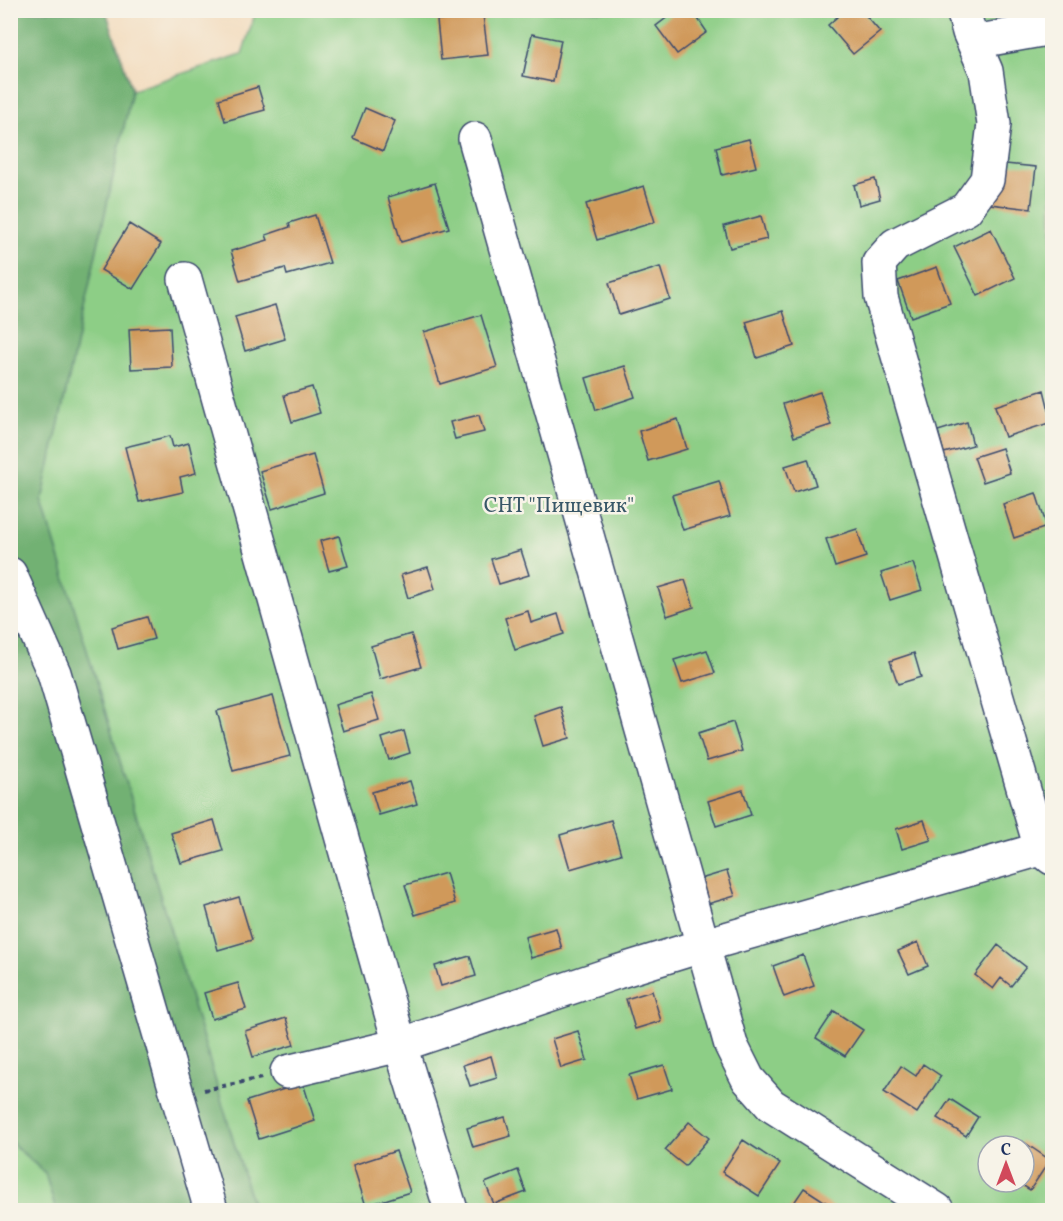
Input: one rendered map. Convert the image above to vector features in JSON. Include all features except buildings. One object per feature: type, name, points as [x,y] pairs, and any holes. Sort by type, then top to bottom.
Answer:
[{"type":"street","points":[[287,1072],[400,1044],[701,946],[1047,854],[882,297],[879,262],[895,245],[966,209],[987,180],[994,124],[986,71],[963,10]]},
{"type":"street","points":[[974,42],[1053,28]]},
{"type":"street","points":[[475,139],[730,1044],[748,1079],[771,1105],[937,1210]]},
{"type":"street","points":[[184,279],[400,1044],[451,1210]]},
{"type":"street","points":[[10,574],[54,673],[211,1210]]},
{"type":"path","points":[[177,1095],[287,1072]]},
{"type":"green space","points":[[11,11],[106,11],[132,90],[42,500],[254,1210],[56,1210],[45,1173],[11,1142]]},
{"type":"green space","name":"СНТ \"Пищевик\"","points":[[256,11],[1052,11],[1052,1210],[254,1210],[42,500],[132,90],[242,54]]},
{"type":"green space","points":[[10,1142],[45,1173],[56,1210],[11,1210]]}]
